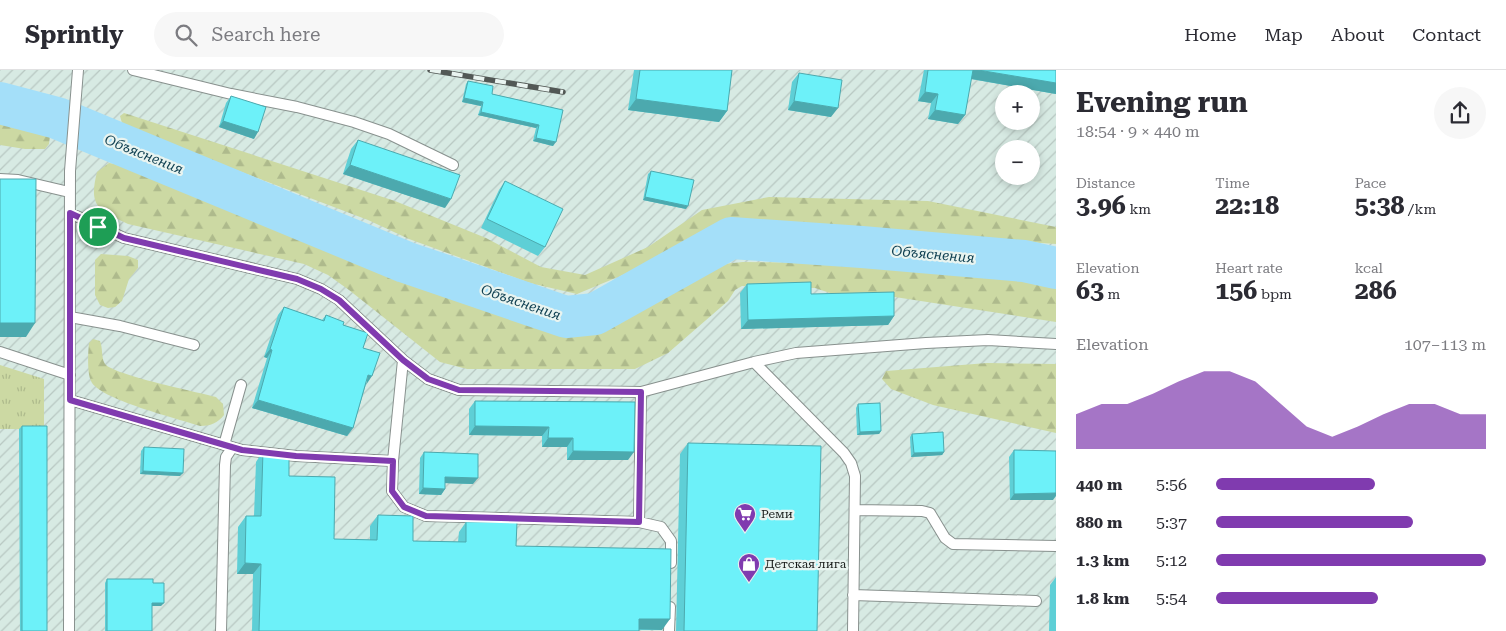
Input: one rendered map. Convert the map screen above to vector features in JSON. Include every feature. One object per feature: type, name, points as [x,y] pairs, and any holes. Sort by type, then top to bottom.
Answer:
[{"type":"lane","points":[[69,631],[69,192],[78,70]]},
{"type":"lane","points":[[133,70],[231,94],[297,107],[354,122],[389,134],[453,165]]},
{"type":"lane","points":[[0,179],[18,180],[69,192]]},
{"type":"lane","points":[[70,213],[124,238],[297,279],[321,289],[339,300],[403,360],[428,379],[459,390],[641,392],[754,362],[796,353],[988,340],[1056,344]]},
{"type":"lane","points":[[70,317],[120,326],[194,345]]},
{"type":"lane","points":[[0,352],[70,375]]},
{"type":"lane","points":[[403,360],[393,461],[392,491],[404,507],[426,516],[639,522],[661,527],[671,541],[671,577]]},
{"type":"lane","points":[[754,362],[844,453],[851,463],[855,476],[852,631]]},
{"type":"lane","points":[[222,631],[225,465],[241,385]]},
{"type":"lane","points":[[639,522],[641,392]]},
{"type":"lane","points":[[70,400],[228,447],[296,456],[393,461]]},
{"type":"lane","points":[[854,510],[922,511],[930,513],[945,538],[953,544],[1056,546]]},
{"type":"lane","points":[[670,595],[670,631]]},
{"type":"lane","points":[[853,595],[1036,601]]},
{"type":"shaded area","points":[[0,70],[1056,70],[1056,631],[0,631]]},
{"type":"green space","points":[[0,110],[46,122],[51,127],[49,144],[45,149],[25,149],[0,145]]},
{"type":"green space","points":[[124,113],[395,201],[486,238],[541,267],[585,275],[648,247],[702,210],[769,197],[928,201],[1056,227],[1056,244],[726,221],[654,262],[577,294],[530,283],[409,239],[368,220],[126,128],[120,116]]},
{"type":"green space","points":[[109,163],[134,167],[153,173],[387,276],[558,335],[591,334],[723,264],[743,262],[849,263],[1029,280],[1056,286],[1056,322],[869,293],[830,293],[815,288],[742,286],[735,290],[728,301],[668,353],[635,369],[467,369],[440,362],[349,290],[328,275],[304,264],[128,224],[103,211],[95,201],[95,184],[97,172]]},
{"type":"green space","points":[[101,254],[128,256],[138,260],[138,268],[129,279],[122,301],[115,307],[108,308],[100,305],[95,295],[95,260]]},
{"type":"green space","points":[[93,339],[100,341],[105,364],[139,378],[216,397],[223,404],[224,415],[214,424],[200,426],[140,408],[108,395],[97,388],[91,381],[88,362],[89,343]]},
{"type":"green space","points":[[987,363],[1056,364],[1056,433],[933,405],[891,389],[882,379],[886,371]]},
{"type":"green space","points":[[0,365],[44,379],[44,429],[0,429]]},
{"type":"building","points":[[640,70],[732,70],[727,111],[636,99]]},
{"type":"building","points":[[928,70],[973,70],[965,115],[935,110],[938,94],[925,92]]},
{"type":"building","points":[[978,70],[1056,70],[1056,83]]},
{"type":"building","points":[[799,73],[842,80],[838,108],[794,101]]},
{"type":"building","points":[[468,81],[493,86],[492,94],[563,110],[556,142],[536,138],[539,125],[481,112],[483,102],[464,98]]},
{"type":"building","points":[[231,96],[266,107],[258,132],[223,121]]},
{"type":"building","points":[[358,140],[460,175],[451,199],[350,165]]},
{"type":"building","points":[[651,171],[694,180],[688,206],[645,197]]},
{"type":"building","points":[[0,179],[36,179],[35,323],[0,323]]},
{"type":"building","points":[[505,181],[563,209],[545,247],[487,219]]},
{"type":"building","points":[[811,282],[811,294],[894,292],[894,316],[748,320],[747,284]]},
{"type":"building","points":[[284,307],[324,321],[326,315],[344,322],[343,325],[368,333],[363,348],[380,353],[372,376],[368,375],[353,428],[258,400],[272,350],[270,349]]},
{"type":"building","points":[[475,401],[635,402],[634,452],[573,451],[573,438],[548,438],[549,427],[475,426]]},
{"type":"building","points":[[880,403],[881,431],[860,432],[858,404]]},
{"type":"building","points":[[22,426],[47,426],[47,631],[22,631]]},
{"type":"building","points":[[943,432],[944,452],[914,453],[912,434]]},
{"type":"building","name":"Реми","points":[[688,443],[821,446],[817,631],[684,631]]},
{"type":"building","points":[[144,447],[184,449],[183,473],[143,471]]},
{"type":"building","points":[[1014,450],[1056,451],[1056,493],[1014,494]]},
{"type":"building","points":[[263,451],[289,452],[289,476],[335,477],[334,539],[377,540],[378,515],[413,516],[413,541],[466,542],[466,522],[517,522],[516,546],[671,549],[670,619],[639,619],[639,631],[259,631],[261,564],[245,563],[246,516],[261,516]]},
{"type":"building","points":[[424,452],[478,454],[478,478],[445,477],[445,489],[423,488]]},
{"type":"building","points":[[107,579],[153,579],[153,583],[164,583],[164,603],[152,603],[152,631],[107,631]]},
{"type":"waterway","name":"Объяснения","points":[[0,103],[57,118],[405,262],[566,317],[595,314],[731,238],[1024,261],[1056,268]]},
{"type":"railway","points":[[430,70],[563,92]]},
{"type":"place","name":"Реми","points":[[745,533]]},
{"type":"place","name":"Детская лига","points":[[749,583]]},
{"type":"route","points":[[70,213],[98,227],[124,238],[205,259],[297,279],[321,289],[339,300],[403,360],[428,379],[459,390],[641,392],[639,522],[426,516],[404,507],[392,491],[393,461],[296,456],[242,450],[70,400],[70,213]]}]
